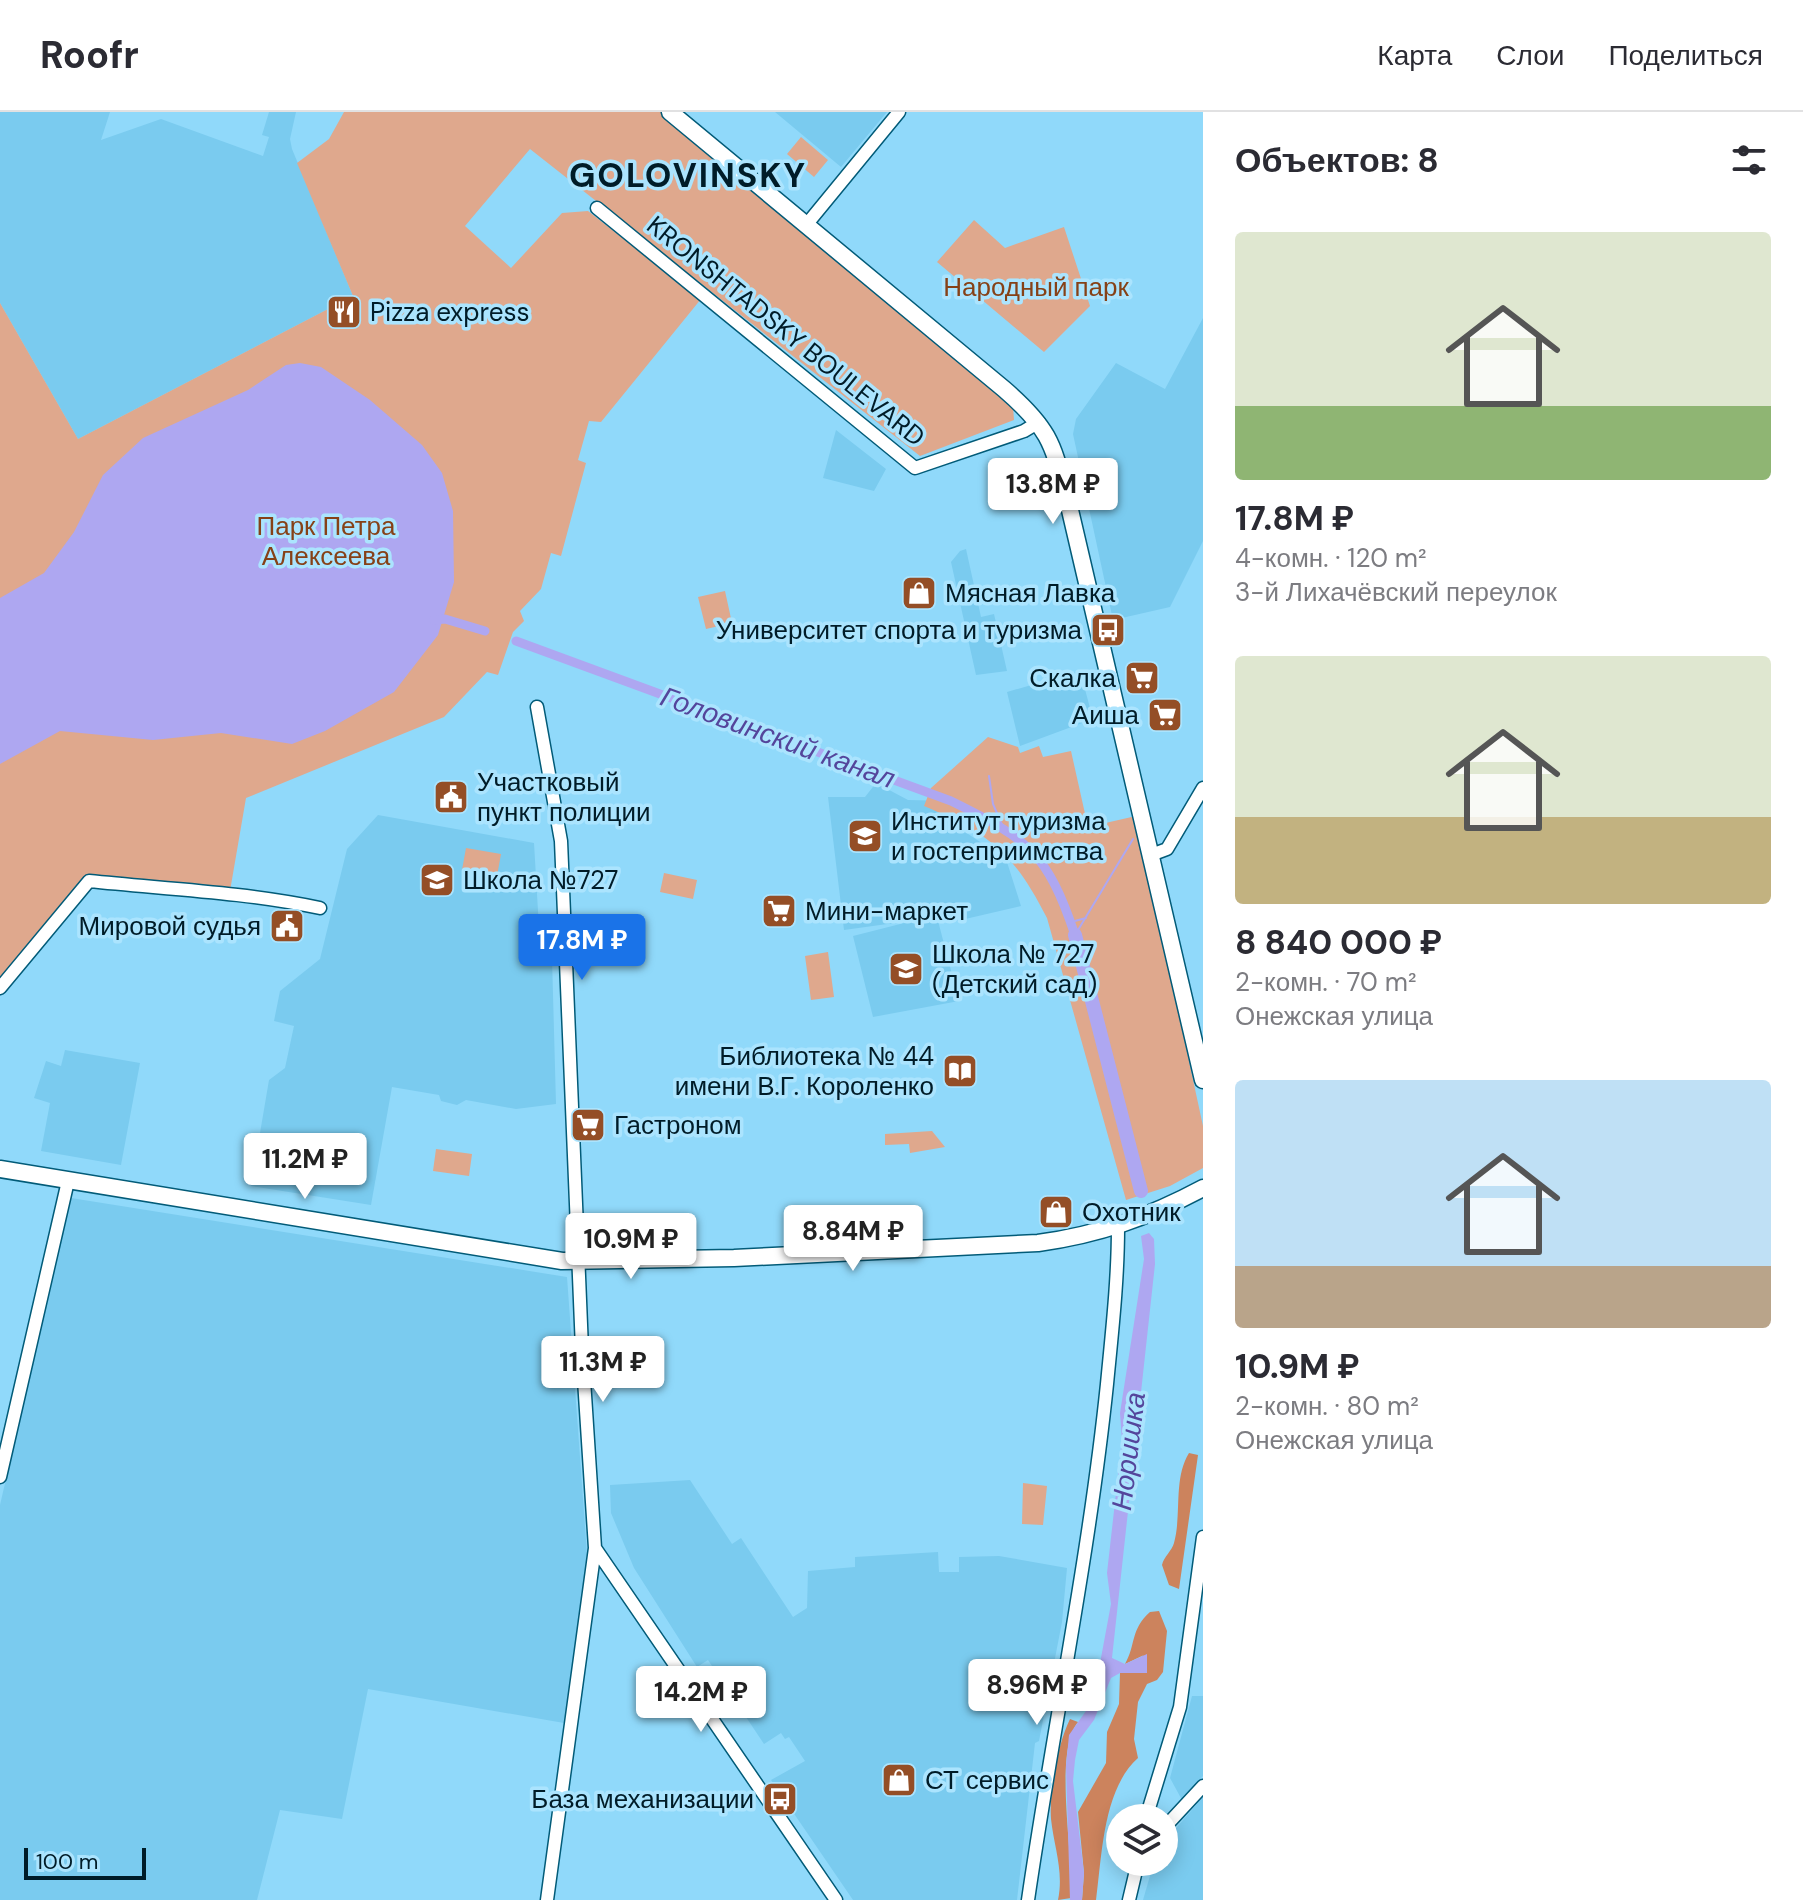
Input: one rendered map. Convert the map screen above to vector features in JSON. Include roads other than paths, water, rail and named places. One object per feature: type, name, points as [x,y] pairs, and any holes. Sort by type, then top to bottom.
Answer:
[{"type":"main road","points":[[670,112],[1039,422],[1053,448],[1070,510],[1203,1080]]},
{"type":"main road","points":[[0,1169],[234,1210],[578,1262],[1027,1244],[1091,1236],[1203,1188]]},
{"type":"street","points":[[807,224],[899,112]]},
{"type":"street","name":"KRONSHTADSKY BOULEVARD","points":[[597,208],[915,468],[1024,431],[1039,422]]},
{"type":"street","points":[[537,707],[561,841],[578,1262],[595,1548],[547,1900]]},
{"type":"street","points":[[1151,855],[1167,849],[1203,788]]},
{"type":"street","points":[[0,988],[89,881],[223,896],[258,895],[320,908]]},
{"type":"street","points":[[0,1477],[68,1181]]},
{"type":"street","points":[[1028,1900],[1047,1773],[1086,1560],[1117,1288],[1118,1227]]},
{"type":"street","points":[[1150,1804],[1173,1734],[1186,1678],[1203,1537]]},
{"type":"street","points":[[595,1548],[836,1900]]},
{"type":"street","points":[[1178,1813],[1203,1786]]},
{"type":"street","points":[[1129,1900],[1136,1876]]},
{"type":"water","points":[[300,363],[321,367],[370,400],[422,445],[442,473],[453,511],[454,582],[438,635],[394,692],[325,731],[292,744],[221,733],[153,740],[60,731],[0,764],[0,598],[44,573],[74,532],[103,475],[143,438],[248,390],[286,365]]},
{"type":"water","points":[[1149,1233],[1154,1239],[1155,1264],[1112,1658],[1125,1664],[1147,1654],[1147,1673],[1120,1673],[1111,1678],[1094,1720],[1079,1740],[1073,1781],[1084,1873],[1082,1900],[1070,1900],[1066,1766],[1069,1735],[1093,1701],[1111,1604],[1107,1573],[1122,1440],[1120,1413],[1144,1259],[1141,1236]]},
{"type":"waterway","name":"Головинский канал","points":[[434,620],[445,619],[485,631]]},
{"type":"waterway","name":"Головинский канал","points":[[516,641],[951,801],[977,814],[1017,838],[1044,866],[1055,884],[1075,935]]},
{"type":"waterway","points":[[989,776],[993,804],[1003,827]]},
{"type":"waterway","name":"Норишка","points":[[1075,935],[1133,839]]},
{"type":"waterway","name":"Норишка","points":[[1071,922],[1086,918]]},
{"type":"waterway","name":"Норишка","points":[[1075,935],[1141,1191]]},
{"type":"place","name":"Pizza express","points":[[344,312]]},
{"type":"place","name":"Мясная Лавка","points":[[919,593]]},
{"type":"place","name":"Университет спорта и туризма","points":[[1108,630]]},
{"type":"place","name":"Скалка","points":[[1142,678]]},
{"type":"place","name":"Аиша","points":[[1165,715]]},
{"type":"place","name":"Участковый пункт полиции","points":[[451,797]]},
{"type":"place","name":"Институт туризма и гостеприимства","points":[[865,836]]},
{"type":"place","name":"Школа №727","points":[[437,880]]},
{"type":"place","name":"Мини-маркет","points":[[779,911]]},
{"type":"place","name":"Мировой судья","points":[[287,926]]},
{"type":"place","name":"Школа № 727 (Детский сад)","points":[[906,969]]},
{"type":"place","name":"Библиотека № 44 имени В.Г. Короленко","points":[[960,1071]]},
{"type":"place","name":"Гастроном","points":[[588,1125]]},
{"type":"place","name":"Охотник","points":[[1056,1212]]},
{"type":"place","name":"СТ сервис","points":[[899,1780]]},
{"type":"place","name":"База механизации","points":[[780,1799]]},
{"type":"district","name":"GOLOVINSKY","points":[[688,175]]},
{"type":"park label","name":"Народный парк","points":[[1036,287]]},
{"type":"park label","name":"Парк Петра Алексеева","points":[[326,541]]}]
